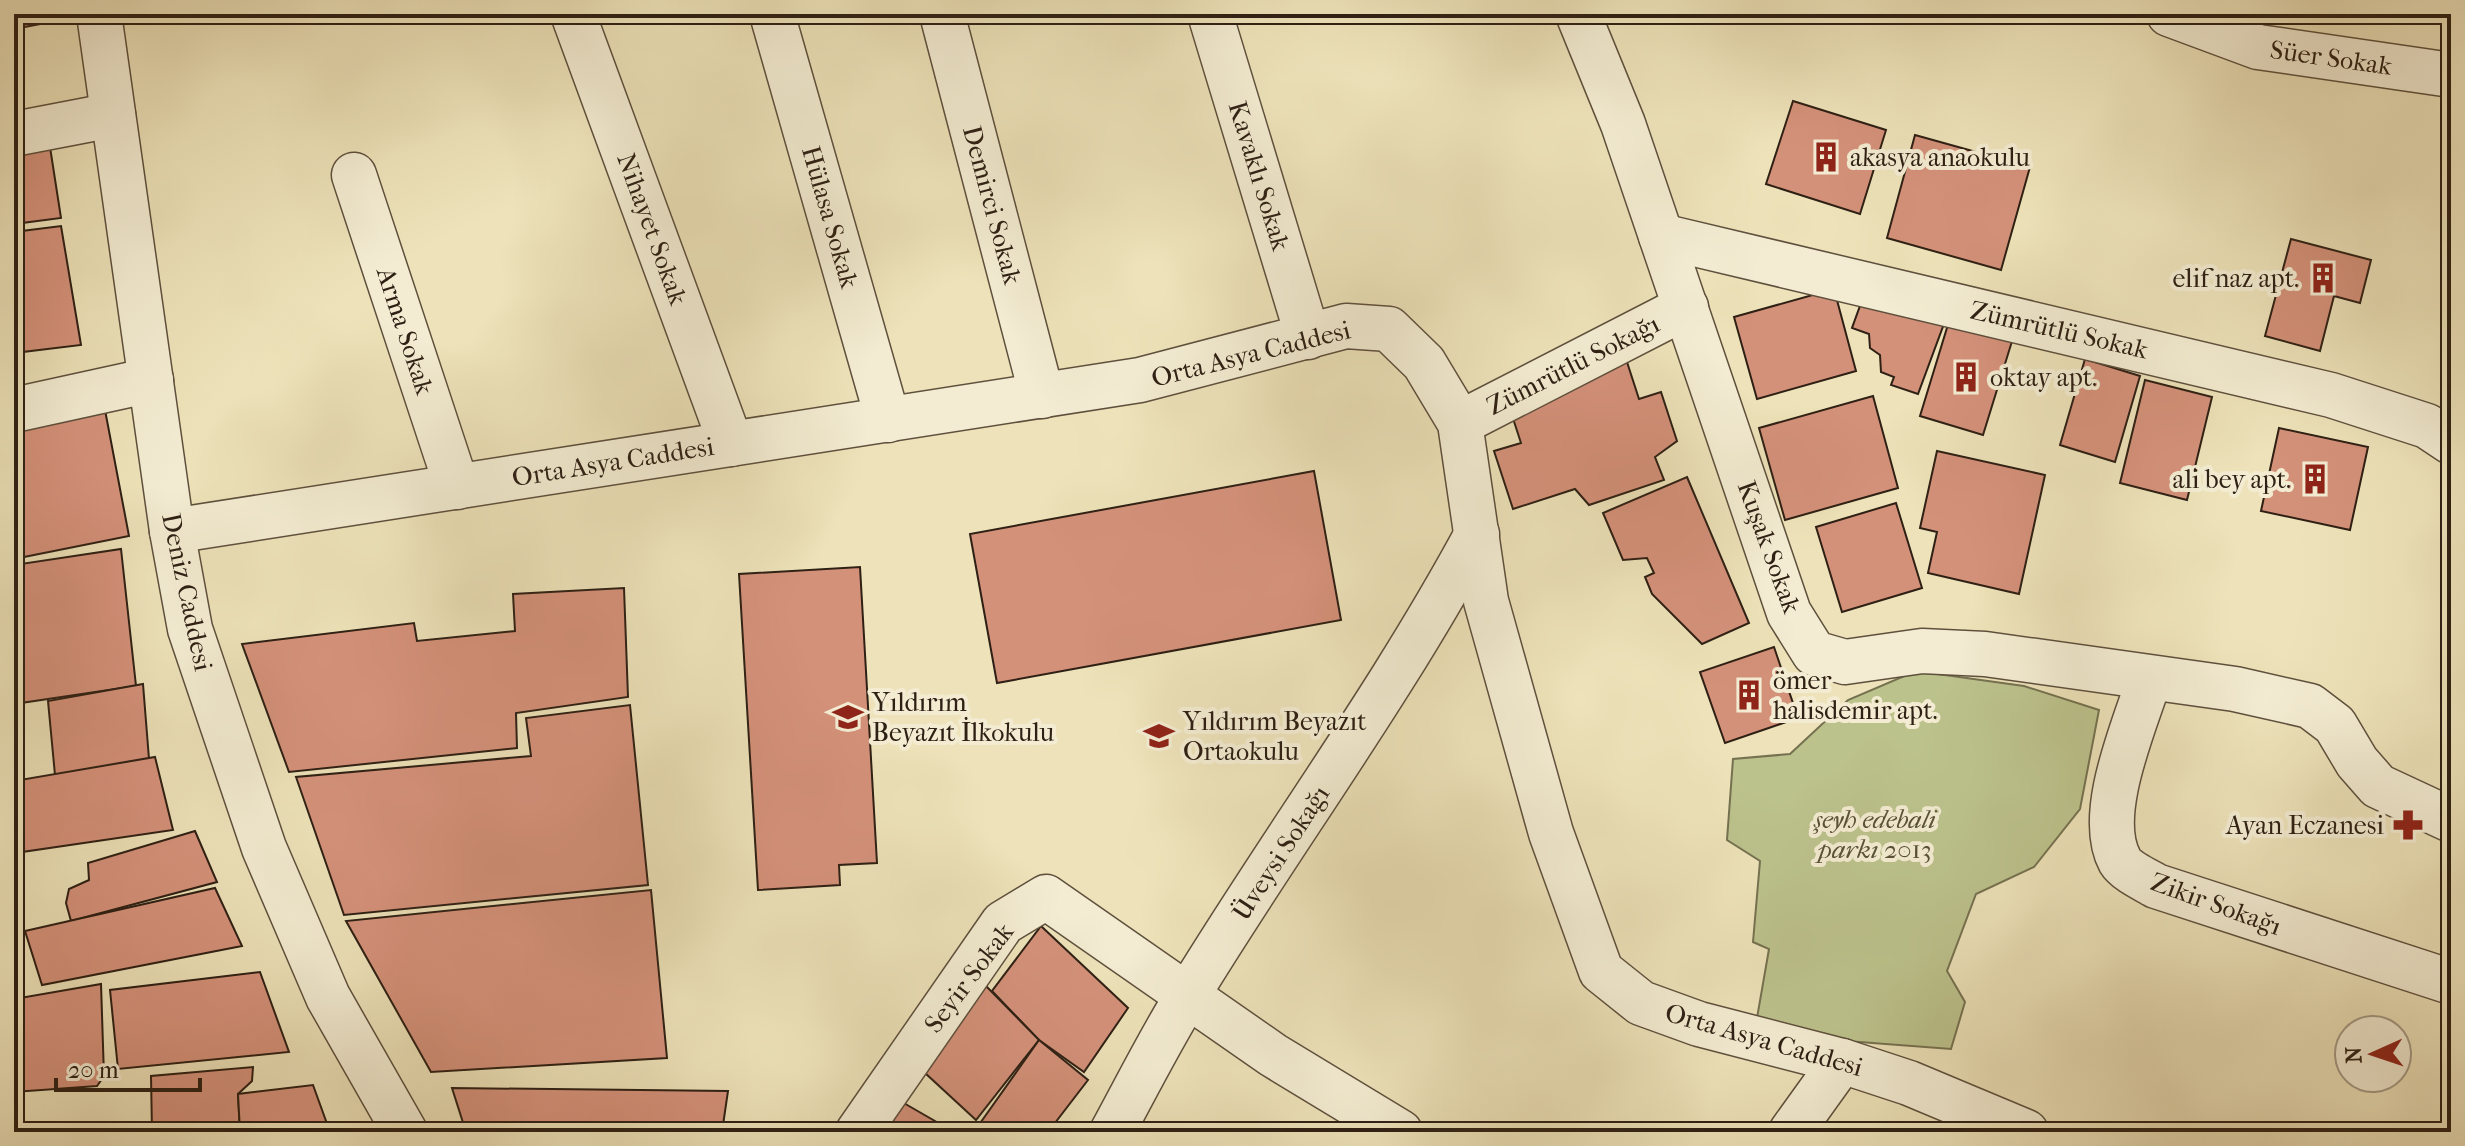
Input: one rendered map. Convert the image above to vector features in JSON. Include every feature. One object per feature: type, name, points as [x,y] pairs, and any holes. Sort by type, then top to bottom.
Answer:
[{"type":"street","name":"Deniz Caddesi","points":[[99,14],[172,531],[190,629],[264,848],[328,997],[405,1132]]},
{"type":"street","name":"Nihayet Sokak","points":[[573,14],[731,444]]},
{"type":"street","name":"Hülasa Sokak","points":[[772,14],[888,420]]},
{"type":"street","name":"Demirci Sokak","points":[[942,14],[1042,396]]},
{"type":"street","name":"Kavaklı Sokak","points":[[1210,14],[1308,337]]},
{"type":"street","name":"Kuşak Sokak","points":[[1578,14],[1623,124],[1789,613],[1814,653],[1845,662],[1922,651],[1985,654],[2149,680],[2235,689],[2310,706],[2335,725],[2357,762],[2378,786],[2451,820]]},
{"type":"street","name":"Süer Sokak","points":[[2169,14],[2258,47],[2451,75]]},
{"type":"street","points":[[14,134],[113,115]]},
{"type":"street","name":"Arma Sokak","points":[[354,175],[457,487]]},
{"type":"street","name":"Zümrütlü Sokak","points":[[1661,236],[2331,395],[2427,426],[2451,442]]},
{"type":"street","name":"Zümrütlü Sokağı","points":[[1460,423],[1686,307]]},
{"type":"street","name":"Orta Asya Caddesi","points":[[172,531],[1140,380],[1346,326],[1389,329],[1424,363],[1460,423],[1486,601],[1551,833],[1601,971],[1641,1003],[1699,1024],[1842,1061],[1909,1083],[2026,1132]]},
{"type":"street","points":[[14,410],[151,380]]},
{"type":"street","name":"Üveysi Sokağı","points":[[1112,1132],[1188,994],[1377,706],[1477,534]]},
{"type":"street","name":"Zikir Sokağı","points":[[2149,680],[2125,753],[2109,829],[2121,864],[2156,886],[2451,982]]},
{"type":"street","name":"Seyir Sokak","points":[[858,1132],[1003,923],[1046,897],[1188,994]]},
{"type":"street","points":[[1188,994],[1273,1055],[1400,1132]]},
{"type":"street","points":[[1791,1132],[1842,1061]]},
{"type":"green space","name":"şeyh edebali parkı 2013","points":[[1916,671],[2024,686],[2099,710],[2080,809],[2034,867],[1976,894],[1947,971],[1965,1002],[1951,1049],[1833,1040],[1757,1018],[1769,949],[1753,942],[1760,861],[1727,840],[1733,759],[1790,754],[1848,700]]},
{"type":"building","points":[[14,14],[49,14],[51,22],[14,29]]},
{"type":"building","name":"akasya anaokulu","points":[[1793,101],[1886,130],[1860,214],[1766,184]]},
{"type":"building","points":[[1915,135],[2030,167],[2001,270],[1887,238]]},
{"type":"building","points":[[50,147],[61,218],[14,224],[14,155]]},
{"type":"building","points":[[61,226],[81,345],[14,353],[14,232]]},
{"type":"building","name":"elif naz apt.","points":[[2291,239],[2371,260],[2360,303],[2334,296],[2320,351],[2265,336]]},
{"type":"building","points":[[1834,289],[1856,371],[1757,399],[1734,317]]},
{"type":"building","points":[[1865,292],[1945,321],[1918,394],[1891,385],[1894,377],[1881,372],[1880,355],[1870,348],[1869,334],[1852,328]]},
{"type":"building","name":"oktay apt.","points":[[1950,318],[2013,338],[1983,435],[1920,416]]},
{"type":"building","points":[[2085,359],[2140,376],[2115,462],[2060,445]]},
{"type":"building","points":[[1627,362],[1639,399],[1661,392],[1677,441],[1655,457],[1664,480],[1589,505],[1575,489],[1513,509],[1494,451],[1521,443],[1507,400]]},
{"type":"building","points":[[2145,380],[2212,397],[2187,500],[2120,483]]},
{"type":"building","points":[[1873,396],[1898,488],[1785,520],[1759,428]]},
{"type":"building","points":[[105,410],[129,536],[14,559],[14,428]]},
{"type":"building","name":"ali bey apt.","points":[[2279,428],[2368,447],[2350,530],[2261,511]]},
{"type":"building","points":[[1937,451],[2045,475],[2019,594],[1928,573],[1937,532],[1920,528]]},
{"type":"building","points":[[1314,471],[1341,620],[997,683],[970,534]]},
{"type":"building","points":[[1687,477],[1749,623],[1702,644],[1652,594],[1645,577],[1654,573],[1647,558],[1623,560],[1603,513]]},
{"type":"building","points":[[1896,503],[1922,588],[1842,612],[1816,527]]},
{"type":"building","points":[[121,549],[136,686],[14,704],[14,565]]},
{"type":"building","points":[[860,567],[877,863],[839,865],[840,885],[758,890],[739,574]]},
{"type":"building","points":[[624,588],[628,697],[516,713],[517,748],[289,772],[242,644],[414,623],[417,641],[515,631],[513,594]]},
{"type":"building","name":"ömer halisdemir apt.","points":[[1774,647],[1798,718],[1725,743],[1700,672]]},
{"type":"building","points":[[143,684],[149,759],[55,775],[48,701]]},
{"type":"building","points":[[630,705],[648,885],[344,915],[296,777],[531,756],[526,718]]},
{"type":"building","points":[[155,757],[173,830],[15,853],[14,781]]},
{"type":"building","points":[[195,831],[217,882],[71,921],[66,903],[69,889],[89,880],[88,863]]},
{"type":"building","points":[[215,888],[242,946],[42,985],[25,931]]},
{"type":"building","points":[[651,890],[667,1058],[431,1072],[346,921]]},
{"type":"building","points":[[1041,926],[1128,1008],[1084,1072],[1039,1040],[992,991]]},
{"type":"building","points":[[260,972],[289,1052],[118,1069],[110,990]]},
{"type":"building","points":[[101,984],[104,1076],[97,1086],[14,1092],[14,999]]},
{"type":"building","points":[[986,986],[1039,1040],[976,1120],[924,1072]]},
{"type":"building","points":[[1039,1040],[1088,1080],[1048,1132],[981,1132],[976,1129]]},
{"type":"building","points":[[253,1067],[252,1081],[238,1094],[240,1132],[152,1132],[151,1076]]},
{"type":"building","points":[[313,1085],[330,1132],[240,1132],[238,1094]]},
{"type":"building","points":[[452,1088],[728,1091],[722,1132],[466,1132]]},
{"type":"building","points":[[895,1098],[954,1132],[871,1132]]},
{"type":"place","name":"akasya anaokulu","points":[[1826,157]]},
{"type":"place","name":"elif naz apt.","points":[[2323,278]]},
{"type":"place","name":"oktay apt.","points":[[1966,377]]},
{"type":"place","name":"ali bey apt.","points":[[2315,479]]},
{"type":"place","name":"ömer halisdemir apt.","points":[[1749,695]]},
{"type":"place","name":"Yıldırım Beyazıt İlkokulu","points":[[848,717]]},
{"type":"place","name":"Yıldırım Beyazıt Ortaokulu","points":[[1159,736]]},
{"type":"place","name":"Ayan Eczanesi","points":[[2408,825]]}]
